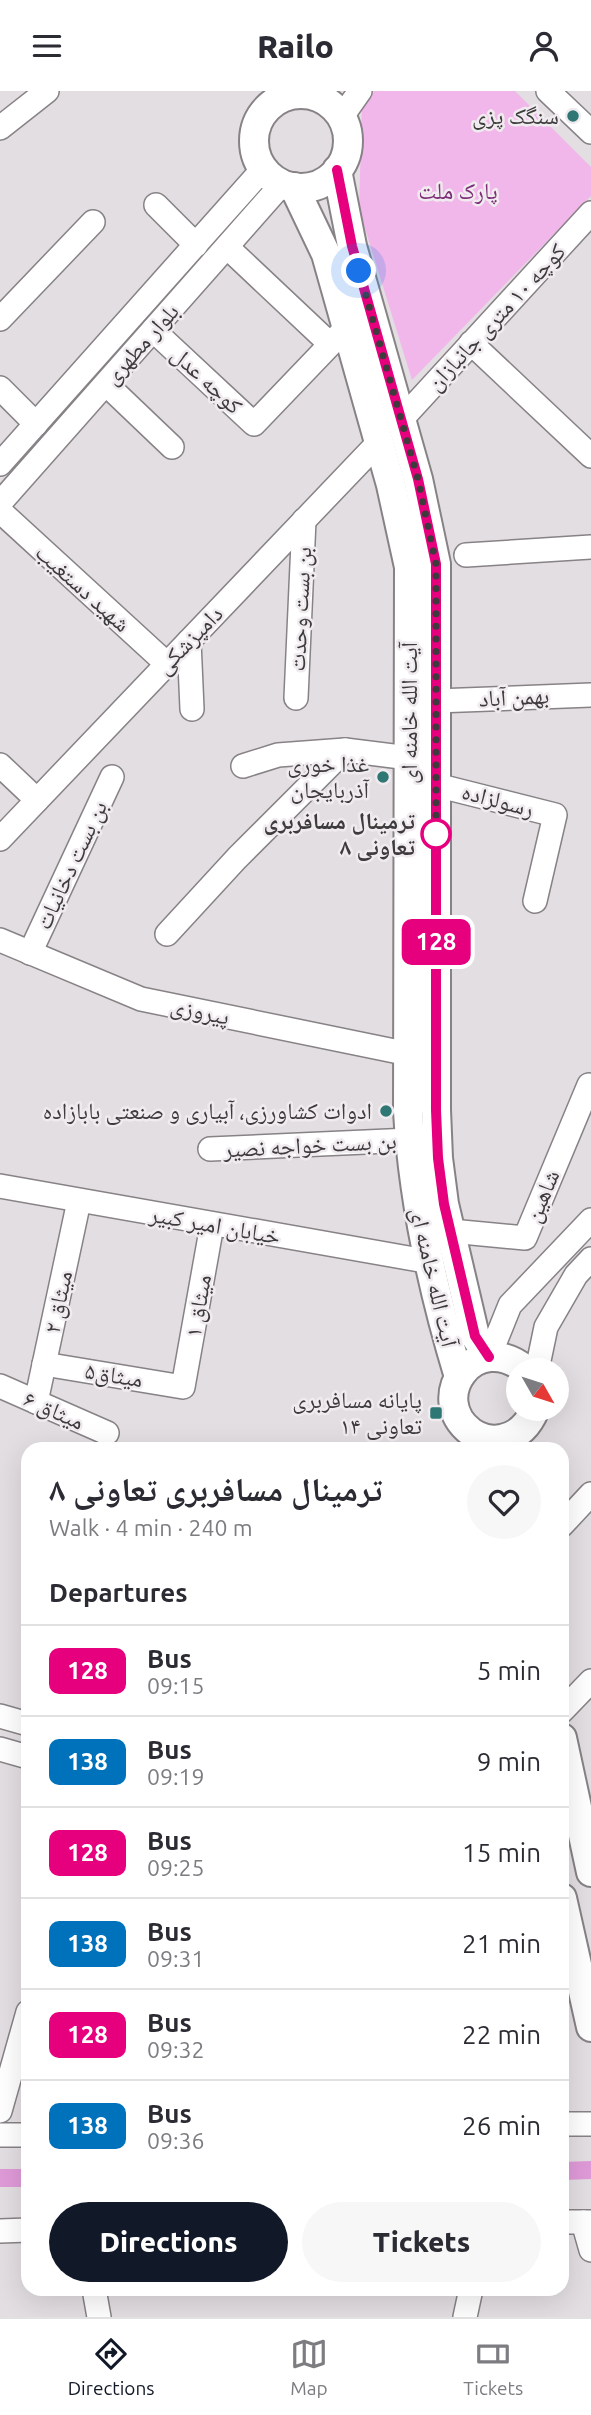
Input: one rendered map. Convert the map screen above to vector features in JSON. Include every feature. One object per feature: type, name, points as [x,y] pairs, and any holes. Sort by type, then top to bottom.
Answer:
[{"type":"main road","points":[[282,94],[316,94],[330,104],[341,118],[347,136],[347,148],[337,170],[318,185],[280,180],[254,147],[258,123],[282,94]]},
{"type":"main road","name":"آیت الله خامنه ای","points":[[337,170],[352,246],[418,479],[436,564],[438,1158],[451,1231],[475,1336],[489,1357]]},
{"type":"main road","name":"آیت الله خامنه ای","points":[[280,180],[326,254],[338,335],[379,442],[409,567],[410,1140],[417,1209],[459,1377],[453,1402],[457,1415],[474,1442]]},
{"type":"main road","points":[[459,1377],[477,1360],[489,1357],[506,1358]]},
{"type":"main road","points":[[511,1442],[530,1421]]},
{"type":"main road","points":[[474,1442],[485,1439],[506,1442]]},
{"type":"main road","points":[[569,1770],[591,1872]]},
{"type":"main road","points":[[569,1935],[591,2027]]},
{"type":"street","points":[[2,121],[47,91]]},
{"type":"street","points":[[341,118],[360,91]]},
{"type":"street","points":[[548,91],[591,132]]},
{"type":"street","name":"بلوار مطهری","points":[[0,464],[195,245],[280,180]]},
{"type":"street","name":"بلوار مطهری","points":[[0,503],[227,247],[280,180]]},
{"type":"street","points":[[156,205],[195,245]]},
{"type":"street","name":"کوچه ۱۰ متری جانبازان","points":[[401,421],[591,213]]},
{"type":"street","points":[[0,319],[93,222]]},
{"type":"street","points":[[227,247],[338,335]]},
{"type":"street","name":"کوچه عدل","points":[[153,330],[254,424],[338,335]]},
{"type":"street","points":[[471,343],[591,456]]},
{"type":"street","points":[[106,384],[172,447]]},
{"type":"street","points":[[0,388],[36,424]]},
{"type":"street","name":"دامپزشکی","points":[[0,839],[379,442]]},
{"type":"street","name":"شهید دستغیب","points":[[0,511],[167,664]]},
{"type":"street","name":"بن بست وحدت","points":[[296,698],[304,520]]},
{"type":"street","points":[[466,555],[591,547]]},
{"type":"street","points":[[189,641],[192,709]]},
{"type":"street","name":"بهمن آباد","points":[[436,701],[591,695]]},
{"type":"street","points":[[243,766],[278,755],[345,750],[409,758]]},
{"type":"street","points":[[167,934],[237,858],[345,750]]},
{"type":"street","points":[[0,765],[37,800]]},
{"type":"street","name":"بن بست دخانیات","points":[[30,953],[112,777]]},
{"type":"street","name":"رسولزاده","points":[[436,785],[555,815],[535,901]]},
{"type":"street","name":"پیروزی","points":[[0,940],[141,999],[409,1053]]},
{"type":"street","name":"شاهین","points":[[451,1231],[525,1238],[590,1084]]},
{"type":"street","name":"بن بست خواجه نصیر","points":[[210,1149],[410,1140]]},
{"type":"street","name":"خیابان امیر کبیر","points":[[0,1187],[430,1262]]},
{"type":"street","name":"میثاق ۲","points":[[36,1402],[79,1202]]},
{"type":"street","points":[[489,1357],[510,1305],[591,1220]]},
{"type":"street","name":"میثاق ۱","points":[[183,1387],[212,1225]]},
{"type":"street","points":[[525,1238],[555,1258]]},
{"type":"street","points":[[540,1358],[546,1327],[576,1275],[591,1259]]},
{"type":"street","name":"میثاق۵","points":[[44,1364],[183,1387]]},
{"type":"street","name":"میثاق ۶","points":[[0,1386],[107,1433]]},
{"type":"street","points":[[569,1517],[591,1493]]},
{"type":"street","points":[[569,1704],[591,1681]]},
{"type":"street","points":[[0,1716],[21,1722]]},
{"type":"street","points":[[0,1749],[21,1755]]},
{"type":"street","points":[[0,2111],[21,2038]]},
{"type":"street","points":[[569,2124],[591,2124]]},
{"type":"street","points":[[0,2135],[21,2135]]},
{"type":"street","points":[[579,2222],[591,2250]]},
{"type":"street","points":[[0,2231],[21,2230]]},
{"type":"street","points":[[95,2296],[99,2317]]},
{"type":"street","points":[[465,2317],[470,2296]]},
{"type":"green space","name":"پارک ملت","points":[[374,91],[515,91],[591,167],[591,196],[412,380],[359,209],[362,104]]},
{"type":"waterway","points":[[569,2171],[591,2170]]},
{"type":"waterway","points":[[0,2178],[21,2178]]},
{"type":"bus line","name":"128","points":[[337,170],[352,246],[418,479],[436,564],[438,1158],[444,1204],[475,1336],[489,1357]]},
{"type":"place","name":"سنگک پزی","points":[[573,116]]},
{"type":"place","name":"غذا خوری آذربایجان","points":[[383,777]]},
{"type":"place","name":"ترمینال مسافربری تعاونی ۸","points":[[436,834]]},
{"type":"place","name":"ادوات کشاورزی، آبیاری و صنعتی بابازاده","points":[[386,1111]]},
{"type":"place","name":"پایانه مسافربری تعاونی ۱۴","points":[[436,1413]]},
{"type":"route","points":[[359,271],[418,479],[436,564],[436,839],[436,834]]}]
